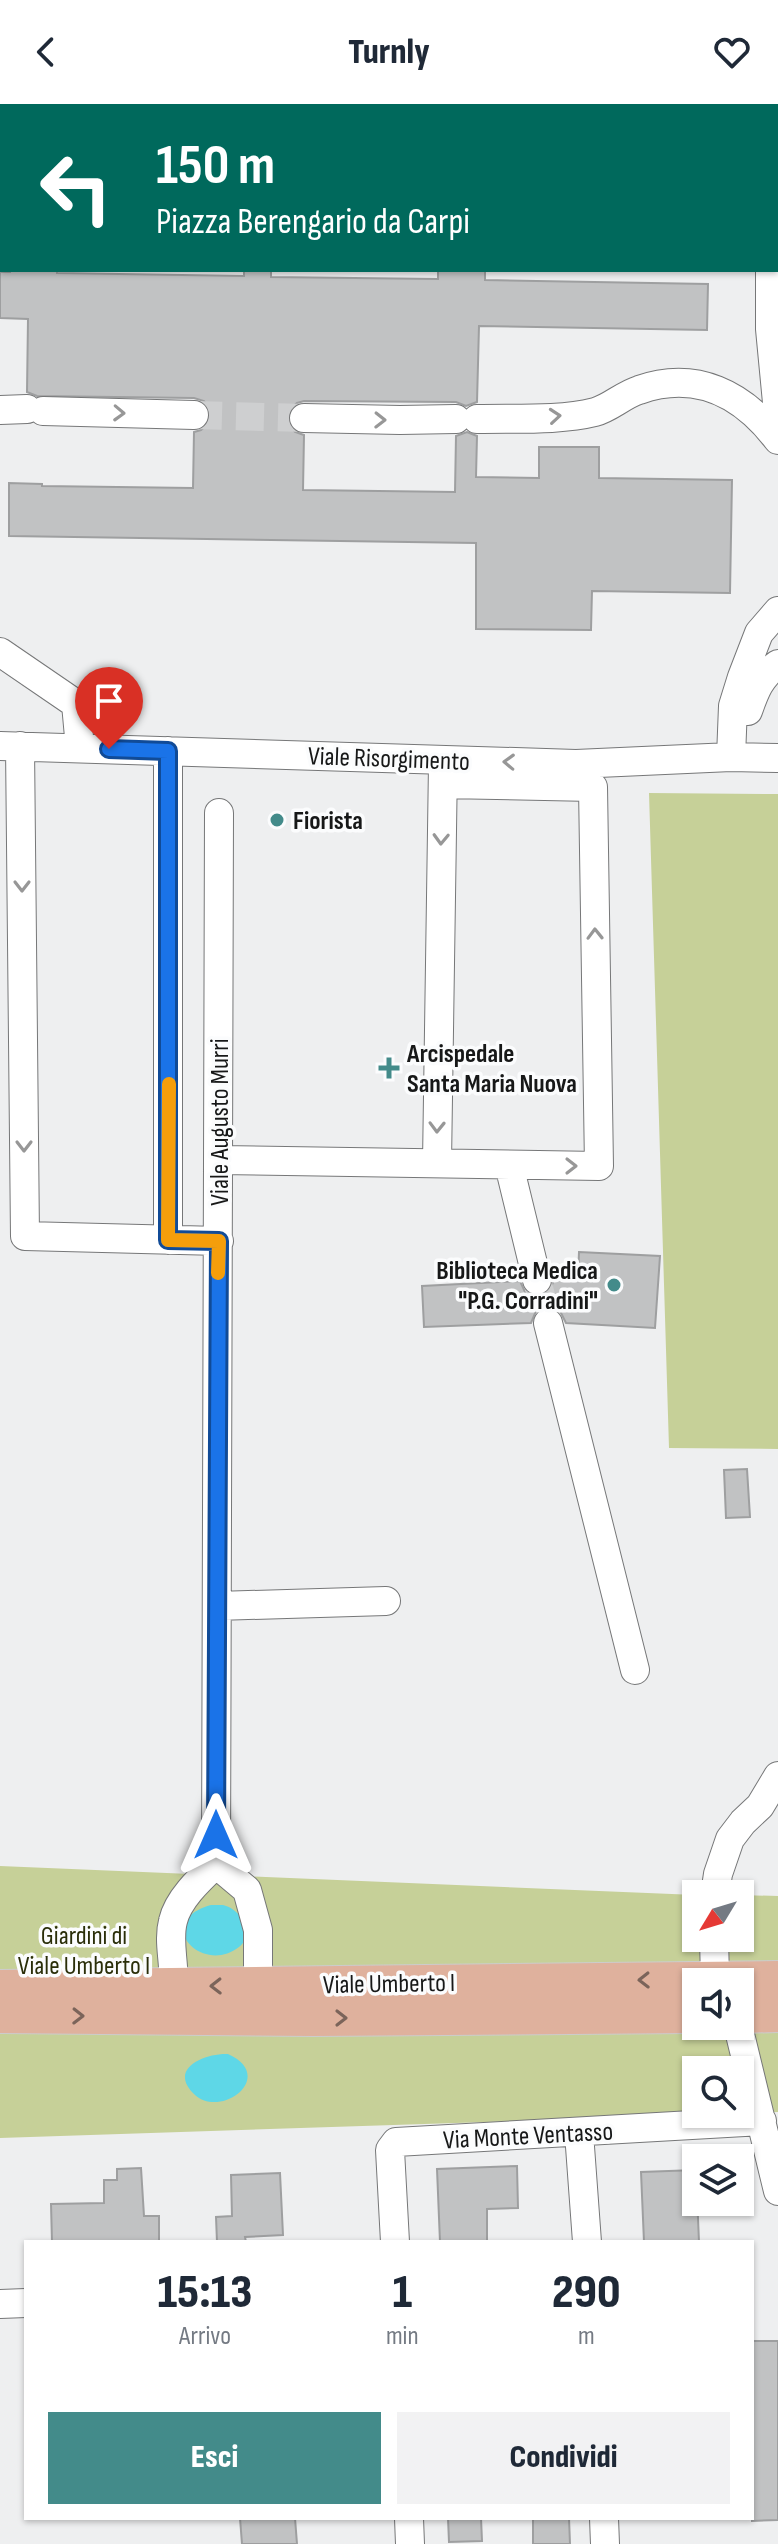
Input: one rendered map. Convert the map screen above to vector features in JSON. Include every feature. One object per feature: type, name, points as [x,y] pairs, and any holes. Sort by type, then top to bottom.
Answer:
[{"type":"main road","name":"Viale Umberto I","points":[[0,1988],[682,1979]]},
{"type":"main road","name":"Viale Umberto I","points":[[754,1979],[778,1979]]},
{"type":"main road","points":[[754,2015],[778,2014]]},
{"type":"main road","name":"Viale Umberto I","points":[[0,2015],[313,2018],[682,2015]]},
{"type":"street","points":[[770,272],[778,413]]},
{"type":"street","points":[[304,418],[548,417],[596,412],[638,390],[679,380],[727,393],[767,426],[778,440]]},
{"type":"street","points":[[23,410],[194,415]]},
{"type":"street","points":[[770,625],[757,652],[764,660],[778,664]]},
{"type":"street","points":[[731,757],[733,706],[770,625]]},
{"type":"street","points":[[0,652],[76,704],[80,748]]},
{"type":"street","points":[[731,757],[756,688],[767,672],[778,664]]},
{"type":"street","points":[[10,746],[21,808],[25,1236],[219,1241]]},
{"type":"street","name":"Viale Risorgimento","points":[[10,746],[168,751],[443,772],[576,775],[731,757],[778,758]]},
{"type":"street","name":"Viale Augusto Murri","points":[[168,751],[168,1240]]},
{"type":"street","points":[[437,1163],[443,772]]},
{"type":"street","points":[[219,1160],[599,1166],[593,787],[576,775]]},
{"type":"street","name":"Viale Augusto Murri","points":[[216,1864],[219,813]]},
{"type":"street","points":[[509,1165],[537,1280]]},
{"type":"street","points":[[548,1323],[635,1670]]},
{"type":"street","points":[[217,1606],[386,1601]]},
{"type":"street","points":[[717,1880],[730,1839],[743,1822],[769,1806],[778,1776]]},
{"type":"street","points":[[173,1967],[171,1936],[177,1910],[199,1880],[216,1864],[247,1890],[258,1930],[258,1966]]},
{"type":"street","points":[[742,2040],[778,2191]]},
{"type":"street","name":"Via Monte Ventasso","points":[[395,2240],[390,2150],[396,2142],[762,2121]]},
{"type":"street","points":[[579,2133],[587,2240]]},
{"type":"street","points":[[0,2304],[24,2303]]},
{"type":"street","points":[[409,2520],[410,2544]]},
{"type":"street","points":[[604,2520],[605,2544]]},
{"type":"green space","points":[[649,793],[778,794],[778,1449],[669,1448]]},
{"type":"green space","name":"Giardini di Viale Umberto I","points":[[0,1866],[682,1894],[682,1952],[754,1952],[754,1895],[778,1896],[778,2112],[754,2113],[754,2056],[682,2056],[682,2115],[0,2138]]},
{"type":"water","points":[[211,1905],[230,1907],[246,1929],[244,1942],[225,1954],[211,1955],[198,1951],[184,1933],[185,1923],[193,1913]]},
{"type":"water","points":[[228,2054],[242,2063],[247,2073],[246,2083],[240,2092],[218,2102],[206,2101],[195,2095],[187,2086],[187,2070],[209,2056]]},
{"type":"building","points":[[0,272],[244,276],[244,272],[271,272],[271,277],[438,279],[438,272],[485,272],[485,280],[708,284],[707,330],[479,326],[477,402],[466,406],[456,402],[304,401],[290,409],[287,418],[295,432],[304,435],[303,490],[455,492],[456,436],[467,432],[477,436],[476,477],[539,478],[539,447],[599,447],[599,478],[732,480],[730,593],[592,591],[591,630],[476,629],[476,543],[9,536],[9,483],[193,488],[194,432],[208,424],[211,415],[204,401],[194,398],[37,396],[27,392],[28,319],[0,318]]},
{"type":"building","points":[[579,1252],[660,1256],[655,1328],[566,1323],[560,1311],[545,1306],[536,1311],[531,1323],[424,1327],[422,1286],[520,1281],[525,1292],[540,1297],[549,1292],[554,1280],[578,1278]]},
{"type":"building","points":[[747,1469],[750,1517],[726,1518],[724,1470]]},
{"type":"building","points":[[517,2166],[518,2208],[487,2209],[487,2240],[440,2240],[437,2169]]},
{"type":"building","points":[[141,2168],[144,2216],[159,2216],[159,2240],[52,2240],[51,2204],[104,2203],[104,2180],[117,2180],[117,2169]]},
{"type":"building","points":[[682,2171],[682,2216],[698,2216],[699,2240],[644,2240],[641,2172]]},
{"type":"building","points":[[280,2173],[283,2235],[217,2240],[216,2217],[232,2216],[231,2175]]},
{"type":"building","points":[[754,2341],[778,2341],[778,2520],[752,2521]]},
{"type":"building","points":[[240,2520],[295,2520],[297,2544],[242,2544]]},
{"type":"building","points":[[448,2520],[481,2520],[482,2541],[449,2542]]},
{"type":"building","points":[[533,2520],[569,2520],[570,2544],[533,2544]]},
{"type":"tunnel","points":[[194,415],[304,418]]},
{"type":"tunnel","points":[[537,1280],[548,1323]]},
{"type":"slow traffic","points":[[169,1084],[168,1240],[219,1241],[218,1273]]},
{"type":"place","name":"Fiorista","points":[[277,820]]},
{"type":"place","name":"Arcispedale Santa Maria Nuova","points":[[389,1068]]},
{"type":"place","name":"Biblioteca Medica \"P.G. Corradini\"","points":[[614,1285]]},
{"type":"route","points":[[109,749],[168,751],[168,1240],[219,1241],[216,1835]]}]
